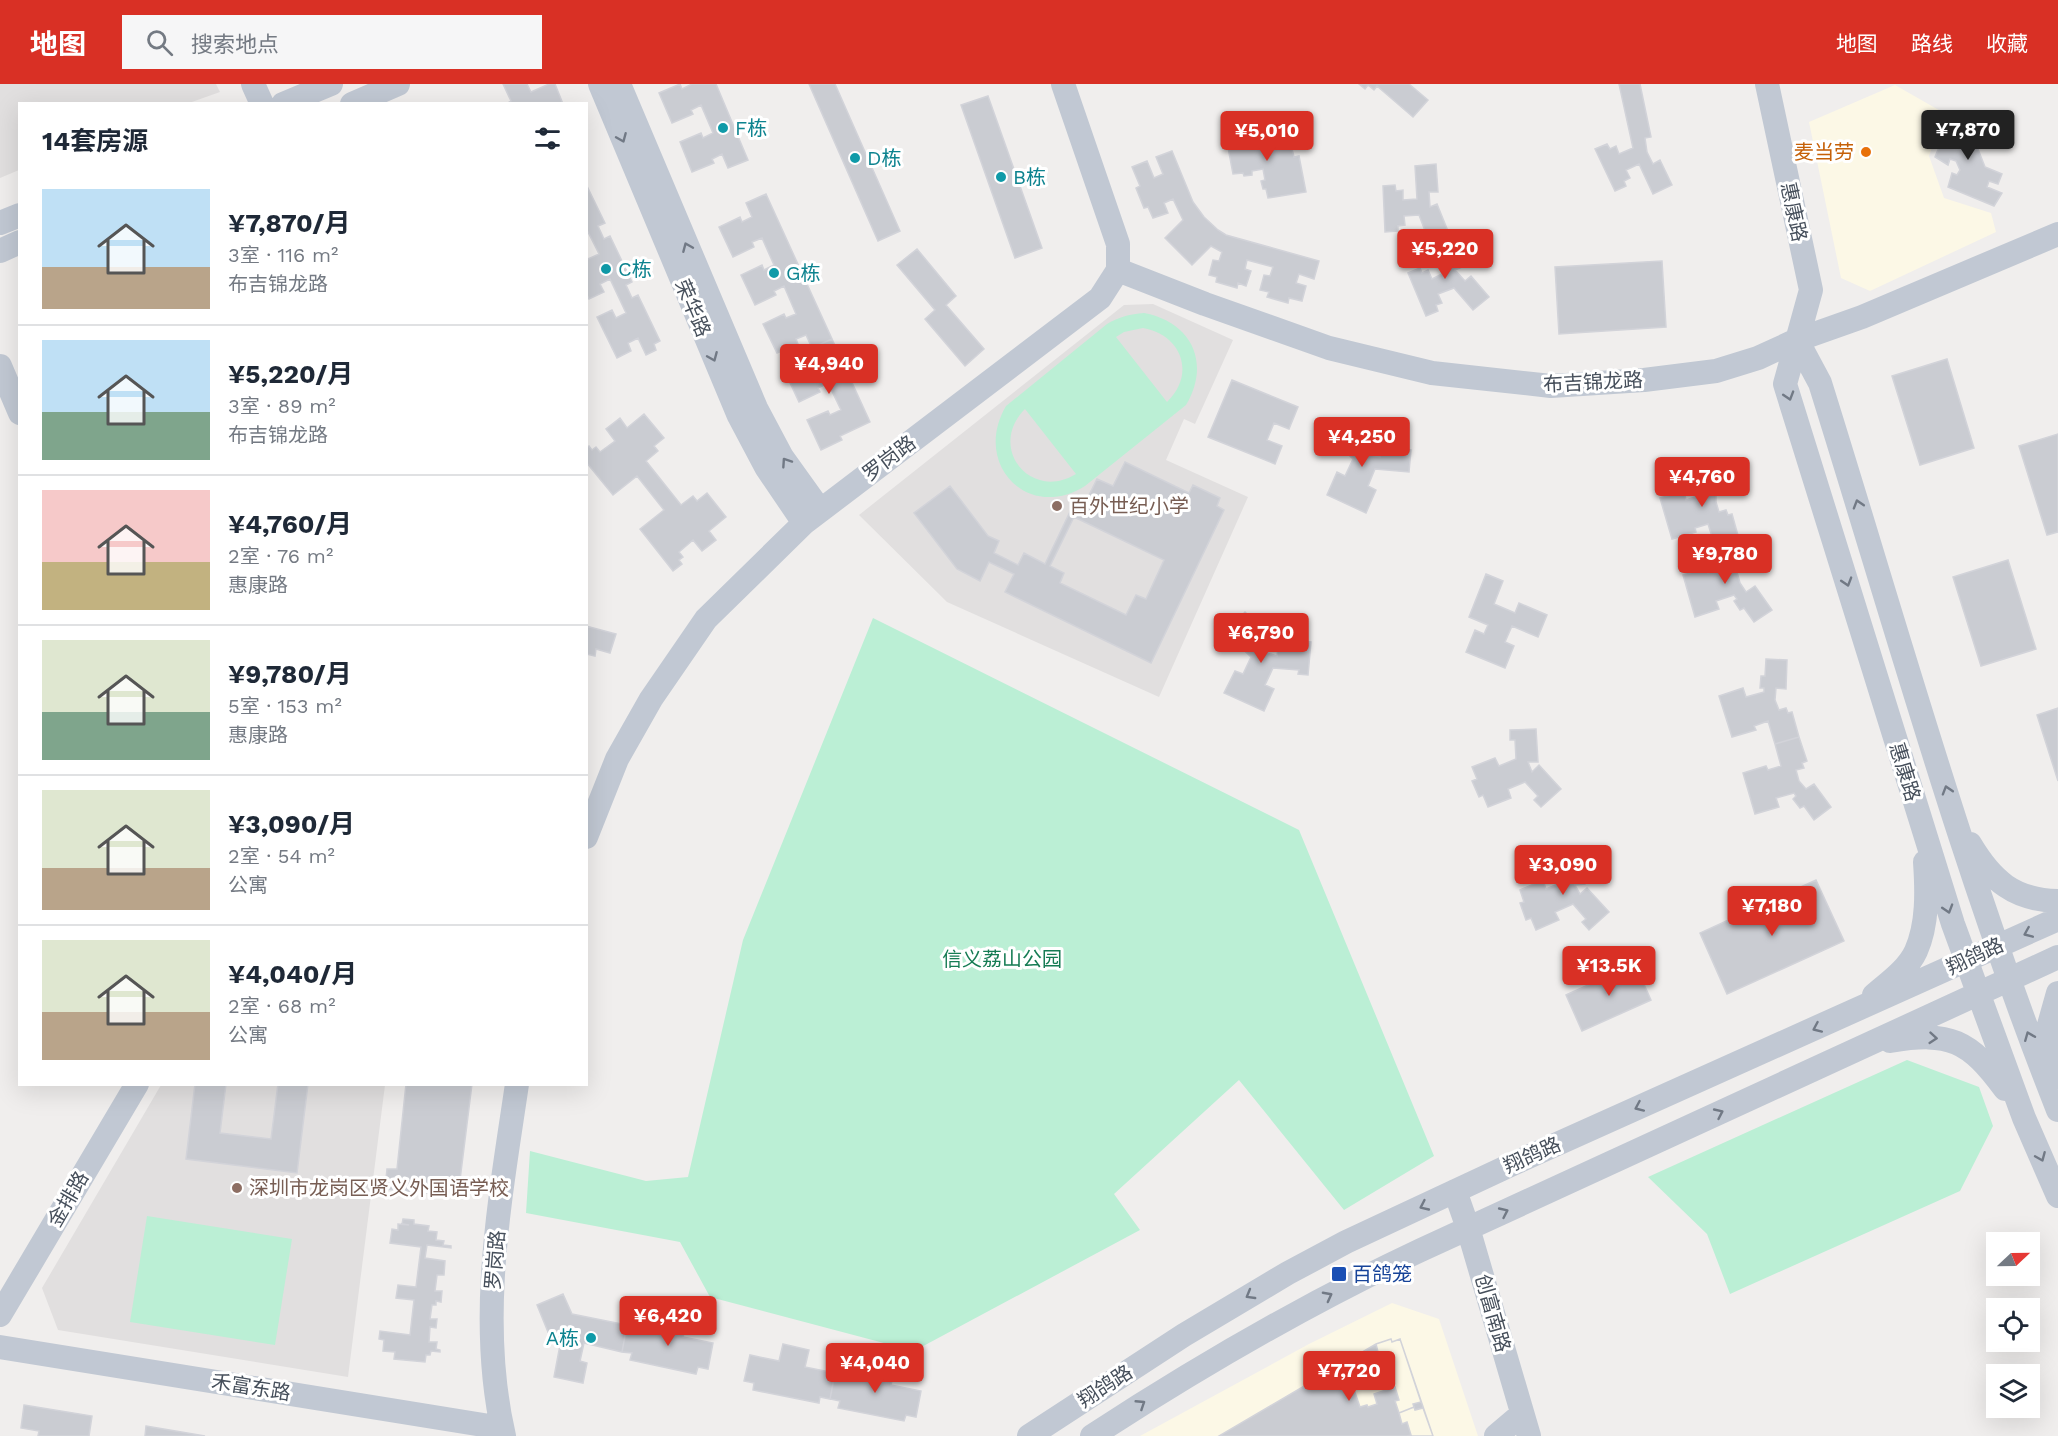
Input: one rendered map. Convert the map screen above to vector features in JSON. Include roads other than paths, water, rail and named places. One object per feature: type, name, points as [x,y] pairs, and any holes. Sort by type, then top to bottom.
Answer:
[{"type":"street","points":[[254,84],[261,102]]},
{"type":"street","points":[[288,102],[331,84]]},
{"type":"street","points":[[357,102],[398,84]]},
{"type":"street","name":"荣华路","points":[[600,84],[739,416],[766,467],[812,516]]},
{"type":"street","name":"荣华路","points":[[619,84],[756,408],[812,516]]},
{"type":"street","points":[[1063,84],[1118,244],[1118,270]]},
{"type":"street","name":"惠康路","points":[[1767,84],[1810,290],[1785,384],[1953,924],[2024,1118],[2058,1196]]},
{"type":"street","points":[[0,223],[18,216]]},
{"type":"street","name":"布吉锦龙路","points":[[1118,270],[1204,304],[1329,348],[1432,373],[1551,387],[1644,380],[1716,371],[1758,358],[2058,234]]},
{"type":"street","points":[[0,250],[18,243]]},
{"type":"street","name":"罗岗路","points":[[588,832],[617,759],[651,699],[706,619],[812,516],[1100,298],[1118,270]]},
{"type":"street","name":"惠康路","points":[[1797,340],[1820,383],[1997,946],[2023,1022],[2058,1110]]},
{"type":"street","points":[[0,366],[18,408]]},
{"type":"street","points":[[1956,820],[1985,865],[2011,890],[2033,899],[2058,901]]},
{"type":"street","points":[[1851,1012],[1891,981],[1915,952],[1925,911],[1923,830]]},
{"type":"street","name":"翔鸽路","points":[[1029,1436],[1184,1335],[1288,1273],[1346,1242],[2058,919]]},
{"type":"street","name":"翔鸽路","points":[[1092,1436],[1210,1361],[1340,1290],[1468,1228],[2058,957]]},
{"type":"street","points":[[2058,993],[2049,1025],[2058,1104]]},
{"type":"street","points":[[1855,1050],[1908,1038],[1930,1037],[1953,1041],[1968,1048],[1984,1061],[2024,1118]]},
{"type":"street","name":"金排路","points":[[0,1315],[136,1086]]},
{"type":"street","name":"罗岗路","points":[[503,1432],[495,1386],[491,1335],[493,1263],[517,1086]]},
{"type":"street","name":"创富南路","points":[[1455,1191],[1526,1425]]},
{"type":"street","name":"禾富东路","points":[[0,1347],[503,1432]]},
{"type":"street","points":[[1496,1436],[1526,1425]]},
{"type":"place","name":"F栋","points":[[723,128]]},
{"type":"place","name":"麦当劳","points":[[1866,152]]},
{"type":"place","name":"D栋","points":[[855,158]]},
{"type":"place","name":"B栋","points":[[1001,177]]},
{"type":"place","name":"C栋","points":[[606,269]]},
{"type":"place","name":"G栋","points":[[774,273]]},
{"type":"place","name":"百外世纪小学","points":[[1057,506]]},
{"type":"place","name":"深圳市龙岗区贤义外国语学校","points":[[237,1188]]},
{"type":"place","name":"百鸽笼","points":[[1339,1274]]},
{"type":"place","name":"A栋","points":[[591,1338]]},
{"type":"park label","name":"信义荔山公园","points":[[1002,959]]}]
